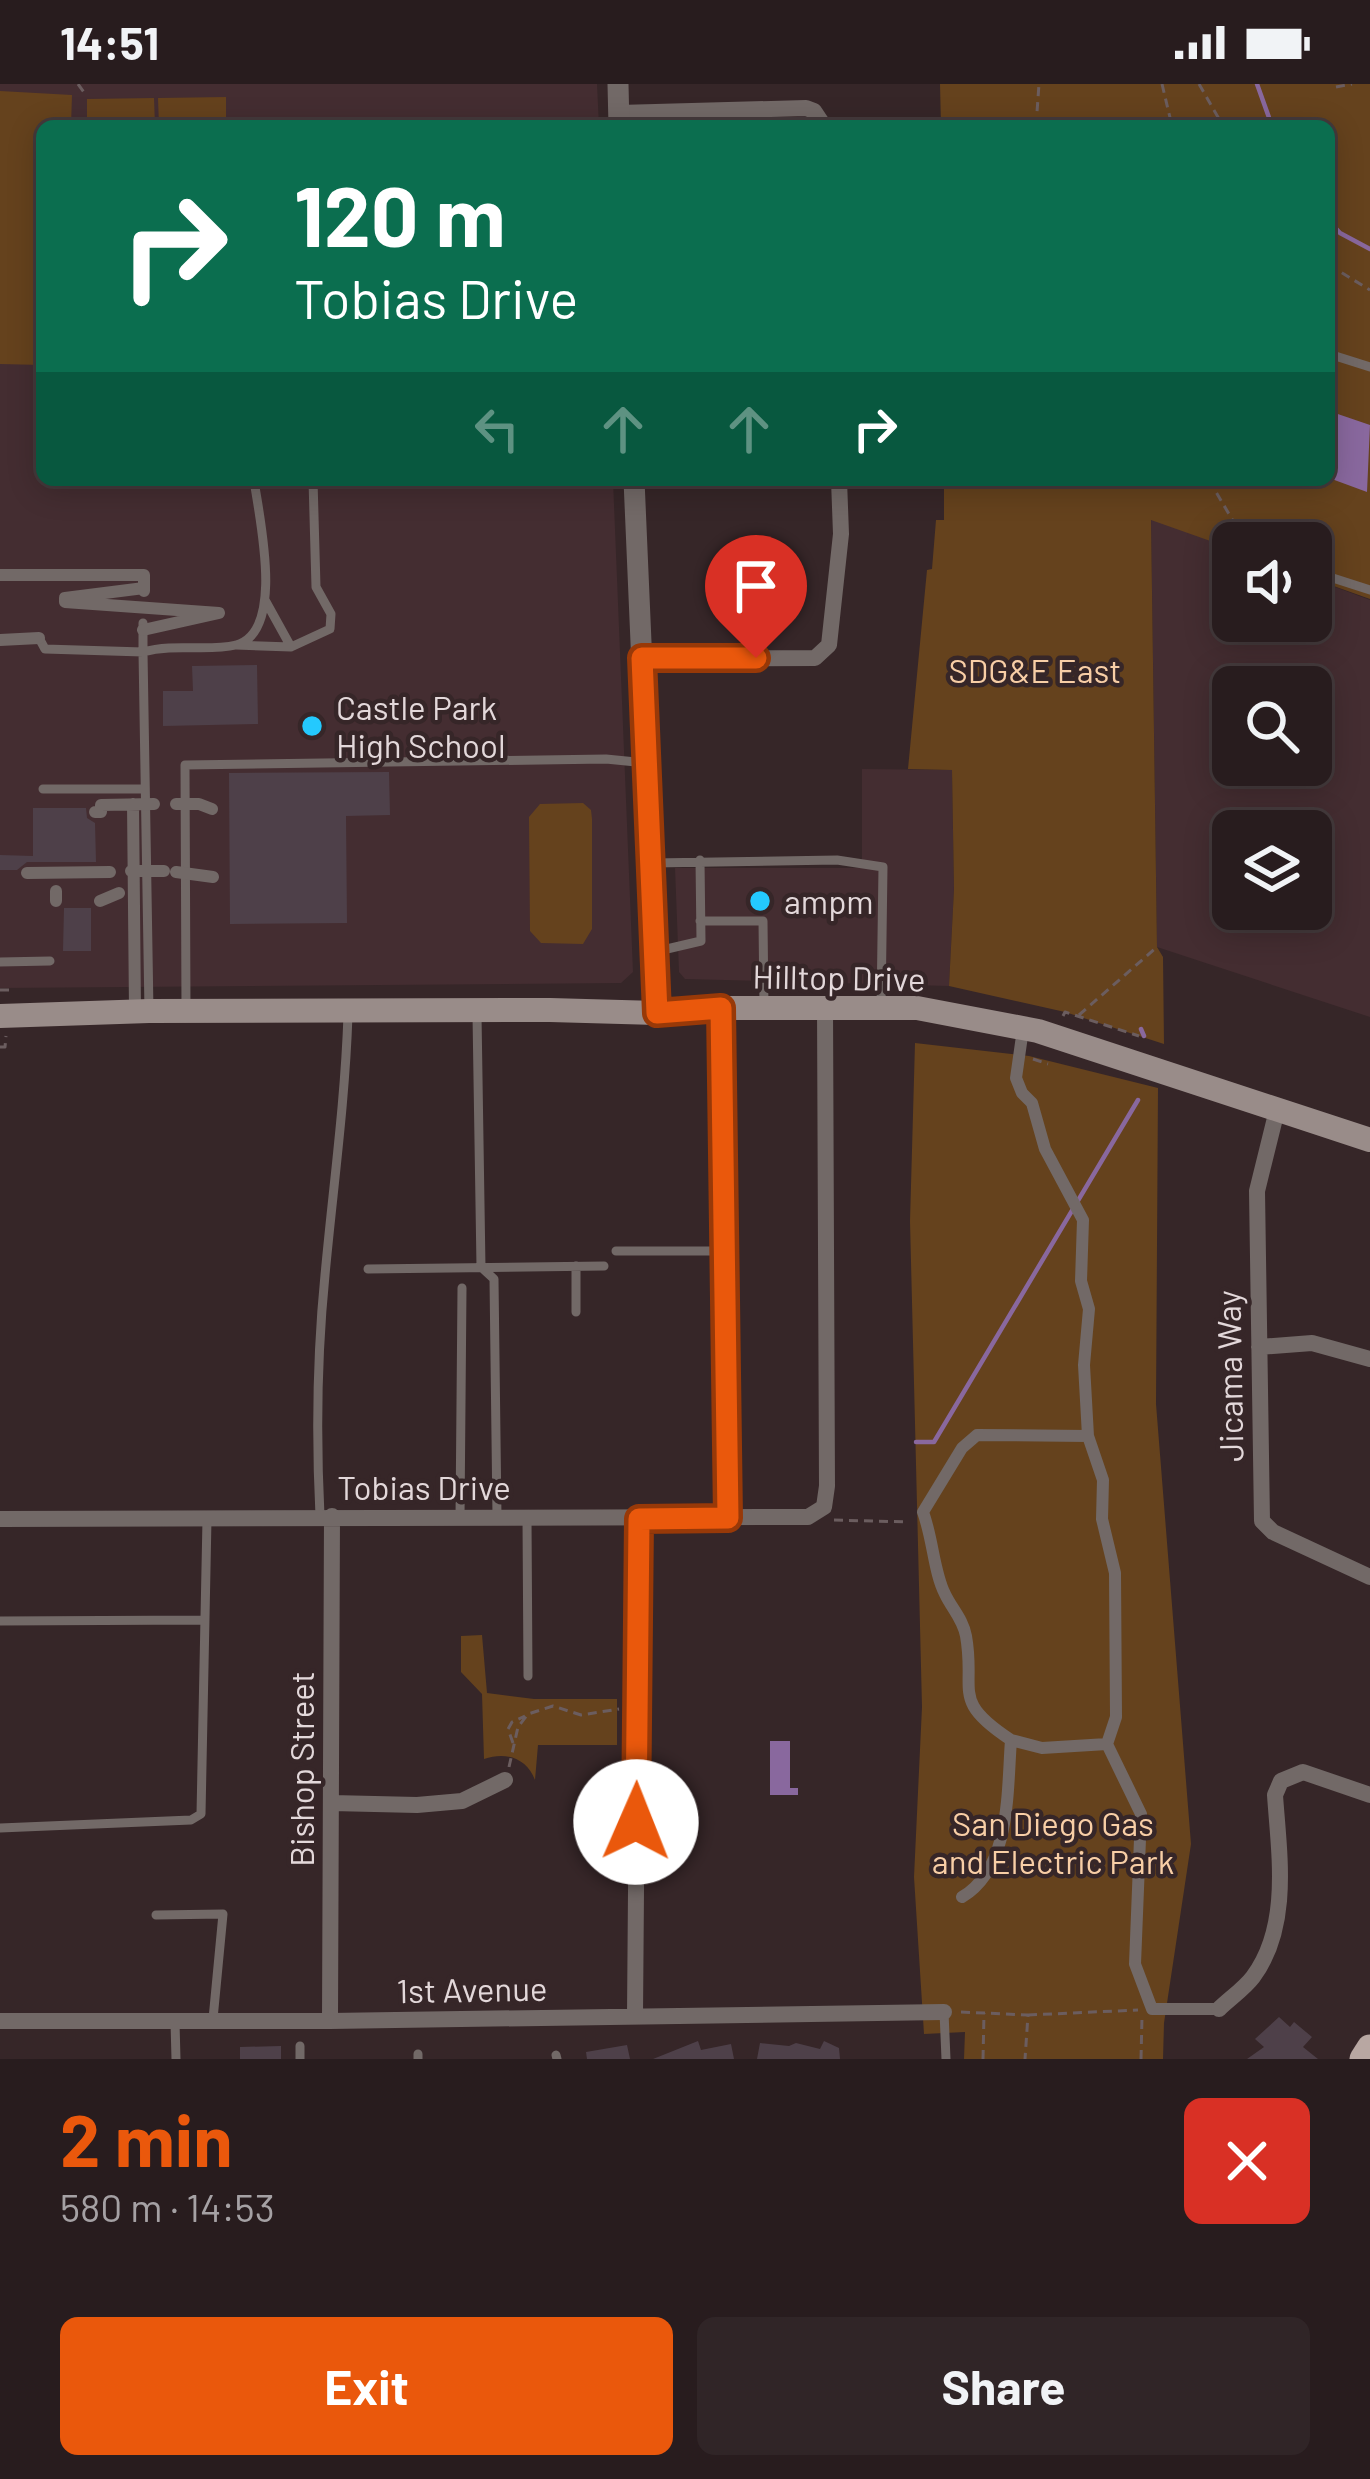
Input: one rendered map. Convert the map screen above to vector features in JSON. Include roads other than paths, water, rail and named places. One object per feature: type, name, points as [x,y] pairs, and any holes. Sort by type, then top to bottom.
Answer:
[{"type":"main road","name":"Hilltop Drive","points":[[0,1016],[142,1011],[657,1013],[721,1008],[917,1008],[1023,1028],[1370,1140]]},
{"type":"main road","points":[[1363,2059],[1370,2048]]},
{"type":"street","points":[[618,84],[619,119],[806,108],[819,118]]},
{"type":"street","points":[[634,486],[657,1013]]},
{"type":"street","points":[[642,658],[814,658],[829,645],[841,534],[839,486]]},
{"type":"street","points":[[0,574],[144,575],[143,608]]},
{"type":"street","points":[[143,608],[65,598],[65,602],[143,608],[219,613],[143,608]]},
{"type":"street","points":[[0,640],[39,638]]},
{"type":"street","points":[[95,812],[101,812],[101,805],[145,800],[137,871],[142,1011]]},
{"type":"street","points":[[180,804],[212,809]]},
{"type":"street","points":[[27,873],[56,885],[102,869]]},
{"type":"street","points":[[137,871],[213,877]]},
{"type":"street","points":[[100,901],[119,893]]},
{"type":"street","name":"Tobias Drive","points":[[0,1520],[808,1517],[824,1507],[827,1486],[825,1007]]},
{"type":"street","points":[[1023,1028],[1016,1078],[1032,1103],[1045,1149],[1084,1220],[1081,1281],[1089,1309],[1084,1365],[1088,1436],[1103,1480],[1102,1519],[1115,1574],[1117,1717],[1107,1744],[1141,1814],[1134,1948],[1140,1982],[1152,2009],[1219,2009],[1252,1979],[1280,1906],[1275,1795],[1280,1781],[1303,1772],[1370,1796]]},
{"type":"street","name":"Jicama Way","points":[[1277,1110],[1257,1191],[1262,1521],[1273,1532],[1370,1577]]},
{"type":"street","points":[[1259,1347],[1312,1343],[1370,1359]]},
{"type":"street","points":[[1088,1436],[977,1436],[962,1448],[923,1512],[945,1596],[966,1634],[969,1700],[992,1728],[1011,1740],[1042,1748],[1107,1744]]},
{"type":"street","name":"Bishop Street","points":[[326,1516],[332,1803],[330,2021]]},
{"type":"street","points":[[635,2016],[639,1519]]},
{"type":"street","points":[[962,1897],[981,1886],[1001,1834],[1011,1740]]},
{"type":"street","points":[[332,1803],[462,1801],[505,1780]]},
{"type":"street","name":"1st Avenue","points":[[0,2021],[944,2012]]},
{"type":"lane","points":[[1335,356],[1370,367]]},
{"type":"lane","points":[[236,645],[249,637],[264,614],[267,581],[255,486]]},
{"type":"lane","points":[[39,638],[45,649],[143,652],[168,645],[291,647],[330,628],[331,614],[316,587],[314,486]]},
{"type":"lane","points":[[1332,578],[1370,590]]},
{"type":"lane","points":[[265,599],[291,647]]},
{"type":"lane","points":[[44,790],[145,800],[143,608]]},
{"type":"lane","points":[[186,1011],[175,872],[185,765],[607,759],[646,763]]},
{"type":"lane","points":[[654,952],[700,941],[700,860]]},
{"type":"lane","points":[[650,863],[837,860],[883,867],[881,1008]]},
{"type":"lane","points":[[700,921],[763,921],[764,1008]]},
{"type":"lane","points":[[0,962],[50,961]]},
{"type":"lane","points":[[721,1008],[728,1518]]},
{"type":"lane","points":[[326,1516],[317,1452],[320,1330],[345,1096],[348,1010]]},
{"type":"lane","points":[[477,1010],[481,1267],[494,1280],[497,1517]]},
{"type":"lane","points":[[616,1251],[724,1251]]},
{"type":"lane","points":[[576,1266],[576,1312]]},
{"type":"lane","points":[[368,1269],[604,1266]]},
{"type":"lane","points":[[460,1517],[461,1288]]},
{"type":"lane","points":[[527,1518],[528,1676]]},
{"type":"lane","points":[[0,1828],[191,1820],[201,1814],[207,1519]]},
{"type":"lane","points":[[0,1622],[205,1620]]},
{"type":"lane","points":[[156,1915],[223,1914],[213,2019]]},
{"type":"lane","points":[[944,2012],[946,2059]]},
{"type":"lane","points":[[175,2019],[176,2059]]},
{"type":"lane","points":[[300,2046],[300,2059]]},
{"type":"waterway","points":[[1257,84],[1270,120]]},
{"type":"waterway","points":[[1335,228],[1370,249]]},
{"type":"waterway","points":[[1141,1029],[1144,1036]]},
{"type":"waterway","points":[[916,1442],[934,1442],[1138,1100]]},
{"type":"place","name":"Castle Park High School","points":[[312,726]]},
{"type":"place","name":"ampm","points":[[760,901]]},
{"type":"park label","name":"SDG&E East","points":[[1035,670]]},
{"type":"park label","name":"San Diego Gas and Electric Park","points":[[1053,1842]]}]
